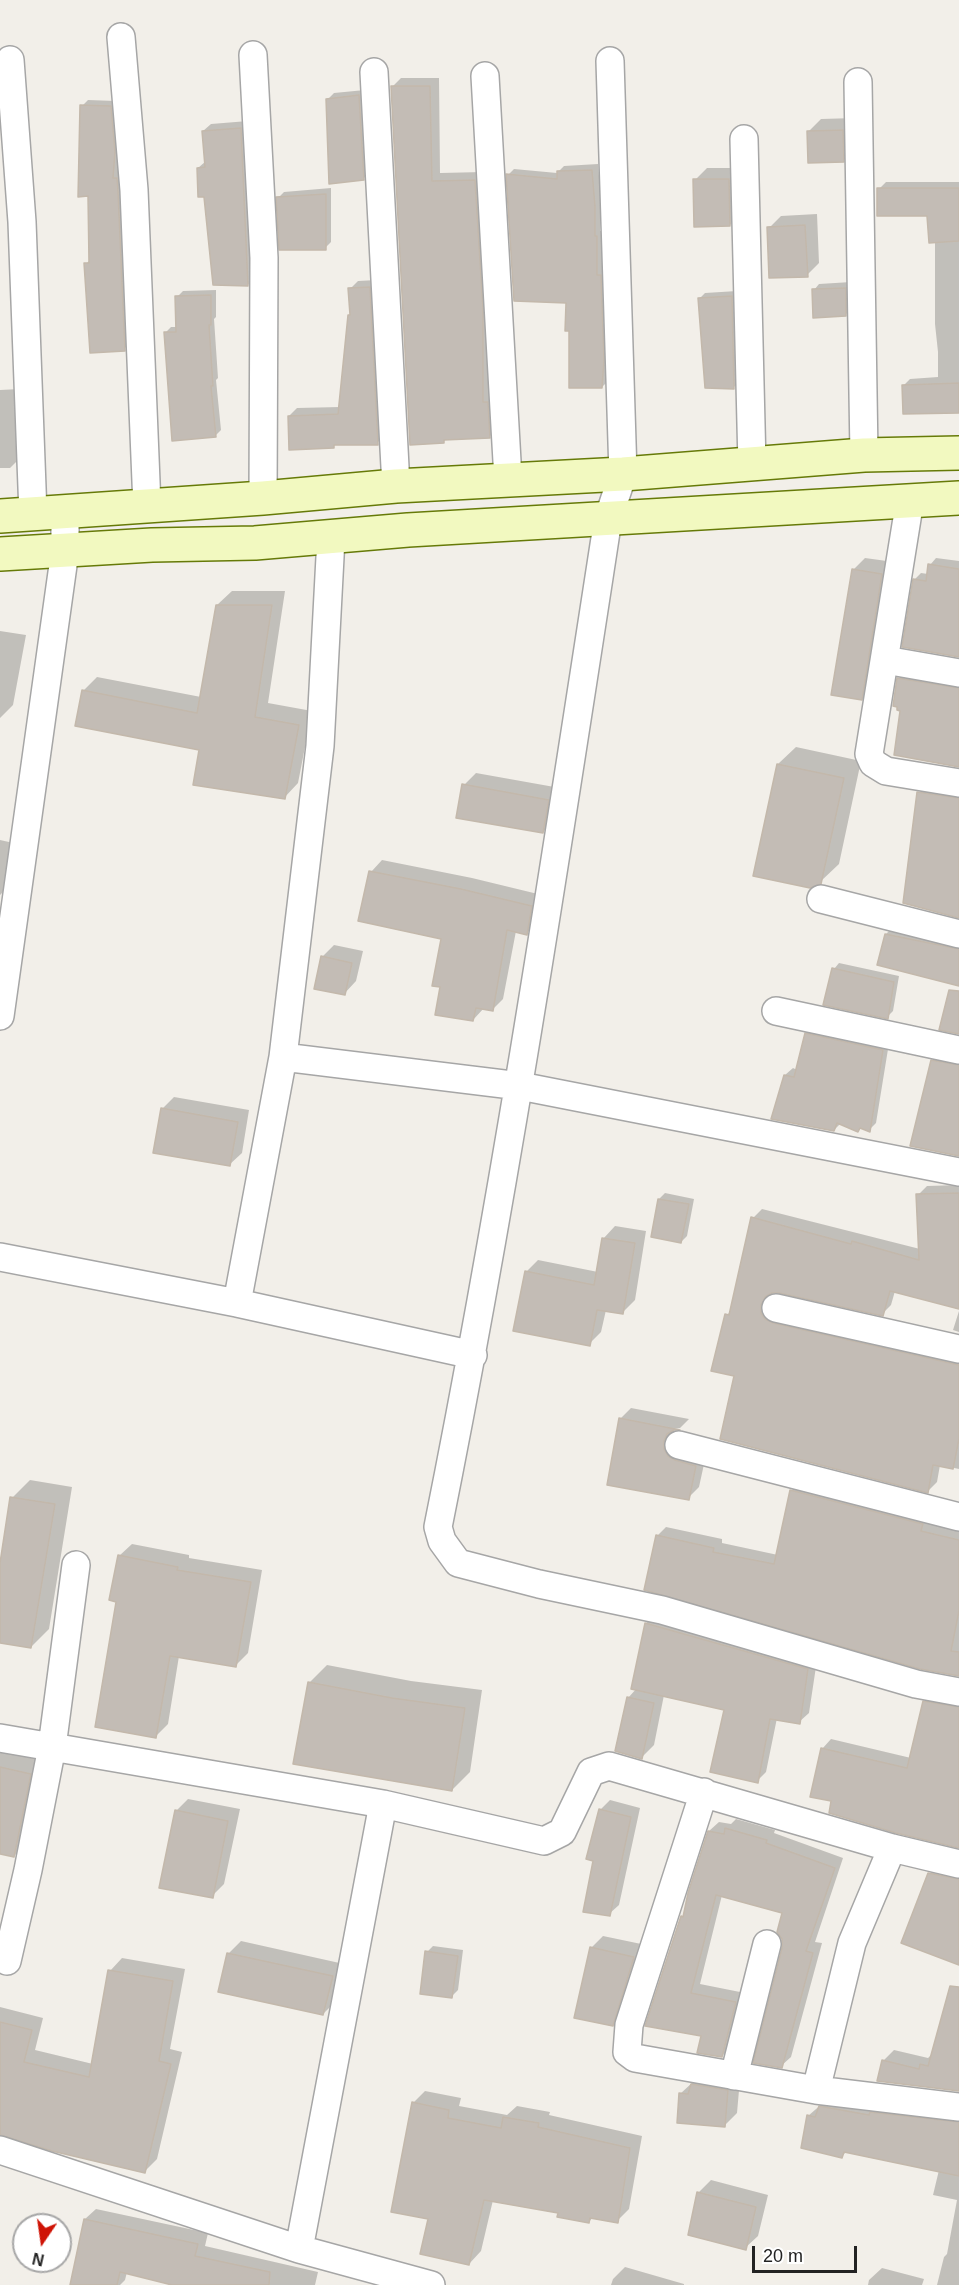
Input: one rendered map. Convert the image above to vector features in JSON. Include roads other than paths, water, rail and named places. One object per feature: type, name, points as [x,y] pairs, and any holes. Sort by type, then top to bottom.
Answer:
[{"type":"street","points":[[121,37],[134,190],[147,506]]},
{"type":"street","points":[[253,55],[264,258],[263,498]]},
{"type":"street","points":[[0,1016],[65,551],[49,512],[22,222],[10,60]]},
{"type":"street","points":[[610,61],[623,474],[608,519],[520,1086],[473,1355],[438,1527],[442,1540],[458,1563],[539,1584],[662,1610],[916,1684],[959,1692]]},
{"type":"street","points":[[374,72],[396,486]]},
{"type":"street","points":[[485,76],[508,479]]},
{"type":"street","points":[[858,82],[864,455]]},
{"type":"street","points":[[744,139],[752,465]]},
{"type":"street","points":[[0,516],[263,498],[396,486],[752,465],[864,455],[959,453]]},
{"type":"street","points":[[0,554],[152,544],[255,543],[408,530],[959,498]]},
{"type":"street","points":[[910,500],[869,754],[873,763],[886,771],[959,783]]},
{"type":"street","points":[[237,1303],[283,1057],[320,746],[331,538]]},
{"type":"street","points":[[885,660],[959,673]]},
{"type":"street","points":[[821,898],[959,934]]},
{"type":"street","points":[[776,1011],[959,1050]]},
{"type":"street","points":[[283,1057],[520,1086],[959,1172]]},
{"type":"street","points":[[0,1257],[237,1303],[473,1355]]},
{"type":"street","points":[[776,1308],[959,1348]]},
{"type":"street","points":[[679,1445],[959,1517]]},
{"type":"street","points":[[7,1961],[28,1870],[52,1747],[76,1565]]},
{"type":"street","points":[[0,1738],[383,1804],[544,1841],[562,1832],[591,1772],[609,1766],[892,1848],[959,1864]]},
{"type":"street","points":[[704,1792],[629,2025],[626,2050],[635,2058],[734,2076],[816,2090],[959,2107]]},
{"type":"street","points":[[299,2249],[383,1804]]},
{"type":"street","points":[[816,2090],[852,1943],[892,1848]]},
{"type":"street","points":[[734,2076],[767,1944]]},
{"type":"street","points":[[0,2150],[299,2249],[432,2285]]}]
